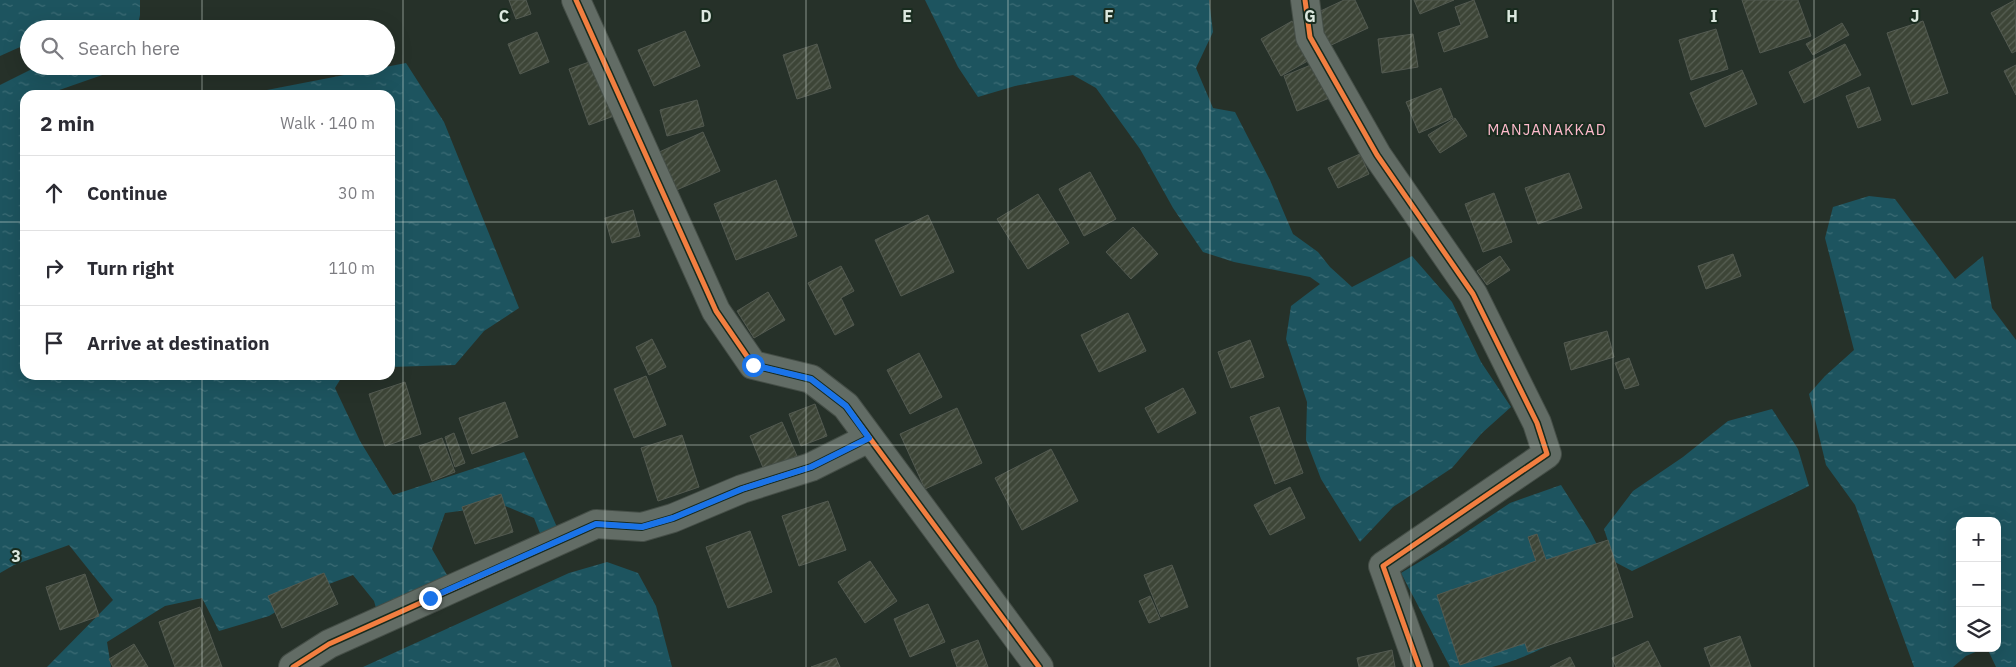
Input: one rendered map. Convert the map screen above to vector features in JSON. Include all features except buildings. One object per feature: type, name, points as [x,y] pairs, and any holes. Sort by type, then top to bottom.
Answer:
[{"type":"street","points":[[576,0],[716,311],[753,365],[811,379],[846,406],[1039,667]]},
{"type":"street","points":[[1305,0],[1310,37],[1377,155],[1473,294],[1537,423],[1547,454],[1383,566],[1419,667]]},
{"type":"street","points":[[293,667],[329,644],[596,524],[642,527],[673,518],[742,489],[811,467],[869,438]]},
{"type":"water","points":[[0,0],[140,0],[139,20],[20,20],[20,47],[0,56]]},
{"type":"water","points":[[925,0],[1209,0],[1213,32],[1196,68],[1213,108],[1235,112],[1270,180],[1293,234],[1318,252],[1330,267],[1352,287],[1412,256],[1452,302],[1481,362],[1511,407],[1482,433],[1452,468],[1393,507],[1360,542],[1321,479],[1306,440],[1307,402],[1286,339],[1291,306],[1320,284],[1310,277],[1234,262],[1203,252],[1173,208],[1140,149],[1096,88],[1073,75],[1015,86],[978,97],[958,67]]},
{"type":"water","points":[[406,63],[444,122],[519,308],[484,331],[455,365],[395,367],[395,90],[267,90],[344,75],[395,75],[395,65]]},
{"type":"water","points":[[20,75],[102,75],[59,90],[20,90],[20,380],[340,380],[335,388],[360,441],[393,495],[524,452],[560,534],[545,546],[534,518],[503,505],[445,513],[432,549],[458,594],[382,629],[374,601],[353,575],[310,591],[269,616],[219,631],[202,598],[165,606],[107,642],[111,667],[47,667],[113,600],[69,545],[14,565],[0,573],[0,85]]},
{"type":"water","points":[[1869,196],[1895,199],[1955,279],[1983,256],[1992,308],[2016,340],[2016,667],[1996,667],[1989,652],[2001,652],[2001,517],[1956,517],[1956,652],[1976,652],[1966,656],[1953,667],[1914,667],[1855,505],[1826,465],[1809,394],[1825,376],[1854,350],[1825,238],[1833,207]]},
{"type":"water","points":[[1772,409],[1798,449],[1809,486],[1632,571],[1615,562],[1604,529],[1633,491],[1683,457],[1728,421]]},
{"type":"water","points":[[1561,485],[1590,531],[1625,599],[1561,639],[1510,662],[1492,667],[1450,667],[1401,573],[1510,503]]},
{"type":"water","points":[[607,562],[638,573],[656,606],[672,667],[363,667],[569,573]]},
{"type":"cycle path","points":[[576,0],[716,311],[753,365],[811,379],[846,406],[1039,667]]},
{"type":"cycle path","points":[[1305,0],[1310,37],[1377,155],[1473,294],[1537,423],[1547,454],[1383,566],[1419,667]]},
{"type":"cycle path","points":[[293,667],[329,644],[596,524],[642,527],[673,518],[742,489],[811,467],[869,438]]},
{"type":"district","name":"MANJANAKKAD","points":[[1547,130]]},
{"type":"route","points":[[430,598],[596,524],[642,527],[673,518],[742,489],[811,467],[869,438],[846,406],[811,379],[753,365]]}]
